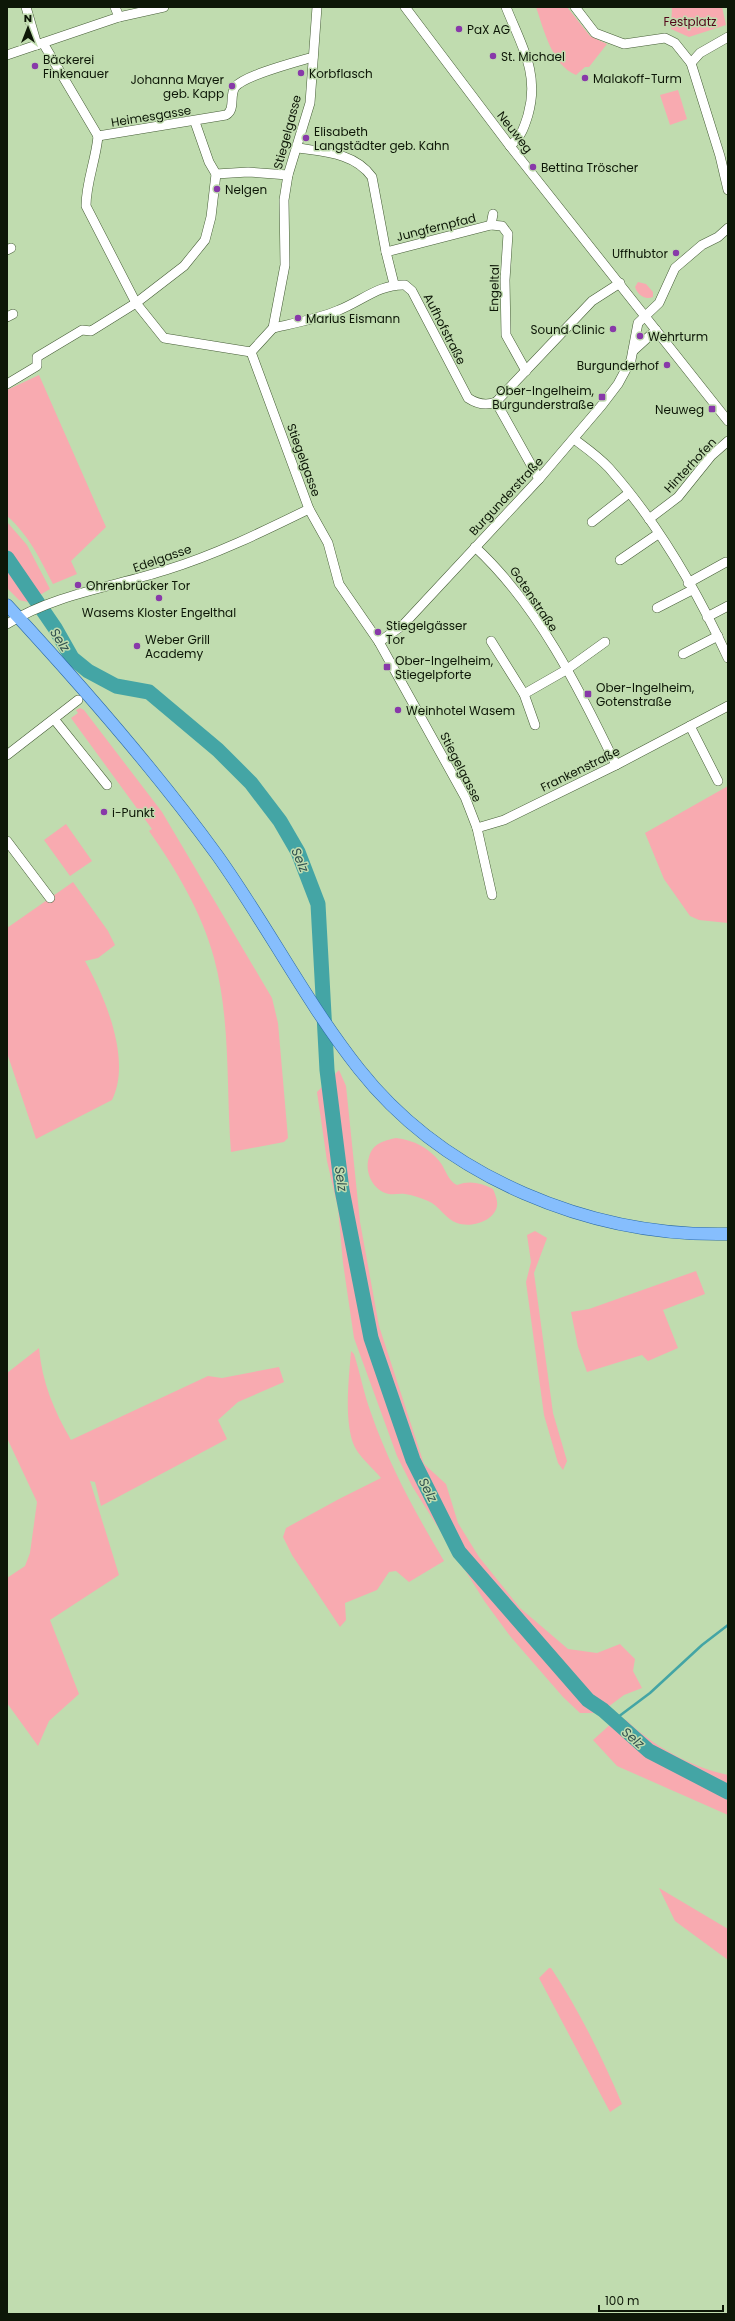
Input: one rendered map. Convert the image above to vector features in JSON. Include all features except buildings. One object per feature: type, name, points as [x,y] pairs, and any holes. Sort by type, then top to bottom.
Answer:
[{"type":"main road","points":[[7,605],[117,728],[169,791],[228,871],[330,1031],[359,1069],[389,1102],[428,1136],[466,1163],[528,1194],[604,1220],[671,1231],[728,1234]]},
{"type":"street","name":"Heimesgasse","points":[[26,7],[40,44],[98,136],[195,122],[230,113],[234,90],[240,83],[276,67],[313,58]]},
{"type":"street","points":[[115,7],[119,17]]},
{"type":"street","points":[[7,55],[119,17],[164,7]]},
{"type":"street","name":"Stiegelgasse","points":[[273,328],[285,265],[284,200],[288,175],[298,148],[310,103],[317,7]]},
{"type":"street","name":"Neuweg","points":[[405,7],[510,146],[728,421]]},
{"type":"street","points":[[506,7],[532,70],[533,97],[522,134],[510,146]]},
{"type":"street","points":[[575,7],[595,33],[624,44],[665,38],[675,43],[691,63],[720,156],[728,190]]},
{"type":"street","points":[[691,63],[700,53],[728,36]]},
{"type":"street","points":[[7,384],[37,366],[37,357],[82,330],[91,331],[136,303],[184,266],[205,240],[211,217],[216,174],[209,162],[195,122]]},
{"type":"street","points":[[98,136],[96,157],[86,193],[86,206],[136,303],[164,338],[251,352],[273,328],[340,310],[378,289],[394,284]]},
{"type":"street","name":"Jungfernpfad","points":[[298,148],[342,155],[368,172],[372,177],[386,252],[394,284]]},
{"type":"street","points":[[216,174],[248,172],[288,175]]},
{"type":"street","points":[[491,225],[493,214]]},
{"type":"street","name":"Jungfernpfad","points":[[386,252],[491,225]]},
{"type":"street","name":"Engeltal","points":[[491,225],[502,226],[508,234],[505,280],[506,335],[526,371]]},
{"type":"street","name":"Burgunderstraße","points":[[634,351],[636,328],[645,315],[658,303],[675,268],[702,245],[718,237],[728,228]]},
{"type":"street","points":[[539,479],[496,402],[592,302],[620,283]]},
{"type":"street","name":"Aufhofstraße","points":[[394,284],[405,285],[412,291],[468,398],[480,404],[496,402]]},
{"type":"street","name":"Burgunderstraße","points":[[379,642],[403,625],[539,479],[618,384],[634,351],[656,330]]},
{"type":"street","name":"Stiegelgasse","points":[[251,352],[309,509],[328,543],[339,584],[379,642],[465,797],[477,828],[492,895]]},
{"type":"street","points":[[574,438],[608,467],[649,519],[690,586],[718,636],[728,658]]},
{"type":"street","name":"Hinterhofen","points":[[649,519],[678,497],[711,456],[728,441]]},
{"type":"street","points":[[592,522],[629,493]]},
{"type":"street","name":"Edelgasse","points":[[7,624],[18,617],[55,602],[166,570],[247,539],[309,509]]},
{"type":"street","points":[[620,560],[658,534]]},
{"type":"street","name":"Gotenstraße","points":[[475,547],[498,568],[527,608],[566,670],[590,712],[616,765]]},
{"type":"street","points":[[657,608],[726,562]]},
{"type":"street","points":[[707,617],[728,606]]},
{"type":"street","points":[[684,654],[718,636]]},
{"type":"street","points":[[491,641],[524,694],[535,725]]},
{"type":"street","points":[[524,694],[566,670],[605,642]]},
{"type":"street","points":[[7,755],[78,700]]},
{"type":"street","name":"Frankenstraße","points":[[477,828],[504,820],[616,765],[728,706]]},
{"type":"street","points":[[54,719],[107,785]]},
{"type":"street","points":[[690,726],[718,781]]},
{"type":"street","points":[[7,841],[50,898]]},
{"type":"green space","points":[[536,7],[567,7],[590,36],[607,44],[589,67],[585,67],[576,75],[568,70],[555,55],[546,36]]},
{"type":"green space","name":"Festplatz","points":[[672,7],[722,7],[726,25],[689,37],[671,29]]},
{"type":"green space","points":[[678,90],[687,119],[670,125],[660,95]]},
{"type":"green space","points":[[638,282],[646,284],[653,292],[653,297],[644,297],[638,292],[635,287]]},
{"type":"green space","points":[[39,375],[106,527],[71,561],[77,574],[53,584],[28,539],[7,516],[7,390]]},
{"type":"green space","points":[[7,522],[27,545],[50,589],[28,602],[19,600],[7,588]]},
{"type":"green space","points":[[80,708],[84,710],[162,812],[272,998],[278,1023],[288,1138],[284,1142],[231,1152],[226,1030],[219,982],[209,941],[187,892],[149,831],[152,829],[71,718],[78,713],[76,710]]},
{"type":"green space","points":[[728,786],[728,923],[699,920],[690,916],[664,879],[645,833]]},
{"type":"green space","points":[[66,824],[92,861],[70,876],[44,840]]},
{"type":"green space","points":[[73,882],[108,931],[115,945],[98,958],[85,961],[108,1010],[114,1029],[118,1048],[119,1066],[117,1084],[112,1100],[36,1139],[7,1053],[7,928]]},
{"type":"green space","points":[[339,1070],[346,1086],[360,1222],[379,1326],[424,1464],[446,1484],[458,1523],[479,1557],[520,1608],[568,1649],[597,1653],[620,1644],[635,1659],[633,1671],[642,1688],[624,1695],[600,1713],[580,1713],[563,1697],[510,1636],[485,1602],[412,1486],[397,1456],[354,1338],[343,1263],[338,1208],[327,1161],[317,1092]]},
{"type":"green space","points":[[396,1138],[415,1143],[426,1149],[436,1157],[451,1181],[457,1185],[462,1183],[475,1183],[493,1189],[497,1202],[495,1212],[486,1220],[481,1222],[468,1225],[462,1224],[449,1219],[436,1206],[428,1201],[408,1194],[389,1194],[378,1189],[374,1185],[369,1175],[369,1157],[373,1149],[379,1143]]},
{"type":"green space","points":[[535,1231],[547,1238],[534,1273],[553,1413],[567,1461],[563,1470],[558,1463],[544,1415],[526,1282],[531,1262],[527,1235]]},
{"type":"green space","points":[[696,1271],[705,1294],[663,1310],[678,1348],[648,1361],[642,1355],[587,1372],[578,1347],[571,1312],[589,1309]]},
{"type":"green space","points":[[39,1348],[43,1373],[50,1396],[59,1418],[71,1440],[208,1376],[222,1378],[279,1367],[284,1382],[238,1402],[218,1420],[227,1439],[101,1506],[95,1482],[90,1481],[119,1575],[50,1620],[79,1694],[49,1721],[38,1746],[7,1703],[7,1578],[25,1566],[30,1553],[37,1502],[7,1438],[7,1373]]},
{"type":"green space","points":[[351,1351],[354,1354],[369,1406],[386,1451],[413,1507],[444,1561],[409,1582],[396,1571],[389,1572],[377,1590],[345,1603],[346,1620],[340,1627],[292,1555],[283,1537],[286,1528],[381,1478],[355,1448],[350,1433],[348,1385]]},
{"type":"green space","points":[[626,1720],[660,1747],[700,1767],[728,1775],[728,1815],[617,1766],[593,1740],[612,1723]]},
{"type":"green space","points":[[659,1888],[728,1929],[728,1960],[675,1921]]},
{"type":"green space","points":[[549,1968],[551,1968],[580,2017],[598,2051],[622,2104],[610,2112],[539,1978]]},
{"type":"waterway","name":"Selz","points":[[7,558],[55,628],[72,658],[88,671],[116,686],[149,692],[218,750],[251,783],[280,821],[298,852],[318,904],[327,1070],[342,1190],[371,1338],[413,1460],[459,1552],[588,1700],[603,1710],[649,1751],[728,1792]]},
{"type":"waterway","points":[[614,1720],[650,1693],[702,1645],[728,1625]]},
{"type":"place","name":"PaX AG","points":[[459,29]]},
{"type":"place","name":"St. Michael","points":[[493,56]]},
{"type":"place","name":"Bäckerei Finkenauer","points":[[35,66]]},
{"type":"place","name":"Korbflasch","points":[[301,73]]},
{"type":"place","name":"Malakoff-Turm","points":[[585,78]]},
{"type":"place","name":"Johanna Mayer geb. Kapp","points":[[232,86]]},
{"type":"place","name":"Elisabeth Langstädter geb. Kahn","points":[[306,138]]},
{"type":"place","name":"Bettina Tröscher","points":[[533,167]]},
{"type":"place","name":"Nelgen","points":[[217,189]]},
{"type":"place","name":"Uffhubtor","points":[[676,253]]},
{"type":"place","name":"Marius Eismann","points":[[298,318]]},
{"type":"place","name":"Sound Clinic","points":[[613,329]]},
{"type":"place","name":"Wehrturm","points":[[640,336]]},
{"type":"place","name":"Burgunderhof","points":[[667,365]]},
{"type":"place","name":"Ober-Ingelheim, Burgunderstraße","points":[[602,397]]},
{"type":"place","name":"Neuweg","points":[[712,409]]},
{"type":"place","name":"Ohrenbrücker Tor","points":[[78,585]]},
{"type":"place","name":"Wasems Kloster Engelthal","points":[[159,598]]},
{"type":"place","name":"Stiegelgässer Tor","points":[[378,632]]},
{"type":"place","name":"Weber Grill Academy","points":[[137,646]]},
{"type":"place","name":"Ober-Ingelheim, Stiegelpforte","points":[[387,667]]},
{"type":"place","name":"Ober-Ingelheim, Gotenstraße","points":[[588,694]]},
{"type":"place","name":"Weinhotel Wasem","points":[[398,710]]},
{"type":"place","name":"i-Punkt","points":[[104,812]]}]
